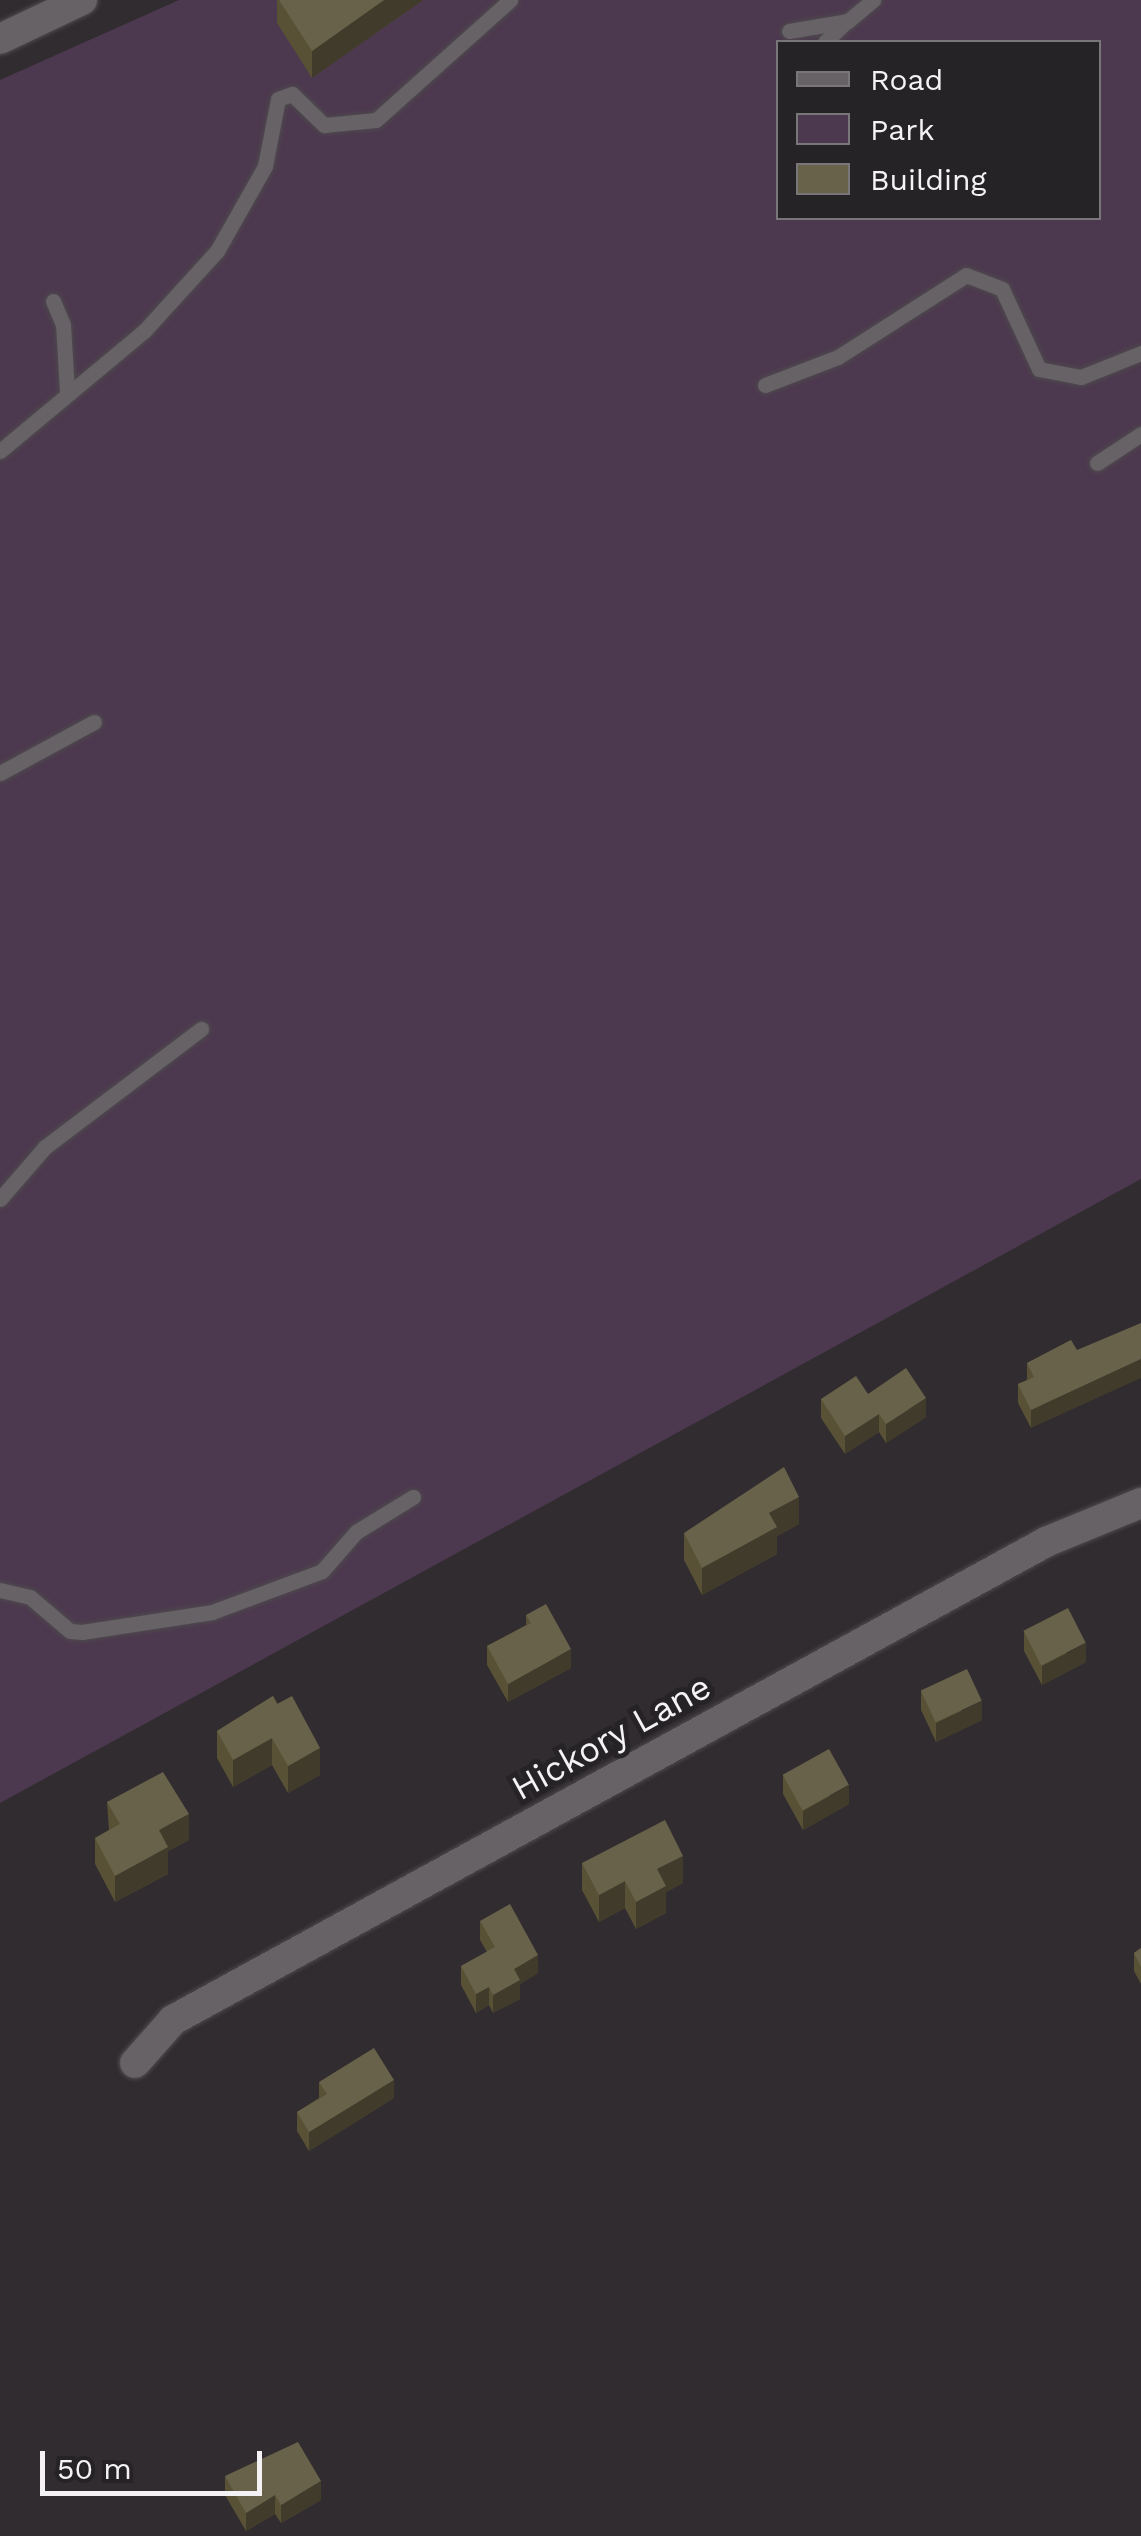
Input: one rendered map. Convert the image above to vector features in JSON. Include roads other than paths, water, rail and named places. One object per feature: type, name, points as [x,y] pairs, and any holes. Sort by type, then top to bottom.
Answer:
[{"type":"street","points":[[0,39],[82,0]]},
{"type":"street","name":"Hickory Lane","points":[[135,2064],[172,2020],[1046,1542],[1141,1502]]},
{"type":"lane","points":[[0,450],[67,390],[146,330],[217,251],[265,166],[278,99],[292,94],[324,126],[376,120],[510,0]]},
{"type":"lane","points":[[826,40],[873,0]]},
{"type":"lane","points":[[789,31],[848,21]]},
{"type":"lane","points":[[765,384],[838,357],[966,275],[1002,289],[1040,369],[1081,377],[1141,353]]},
{"type":"lane","points":[[53,301],[64,324],[67,390]]},
{"type":"lane","points":[[1097,463],[1141,434]]},
{"type":"lane","points":[[0,774],[94,722]]},
{"type":"lane","points":[[0,1198],[58,1136],[202,1029]]},
{"type":"lane","points":[[0,1590],[30,1597],[70,1631],[212,1612],[322,1570],[356,1532],[413,1497]]}]
